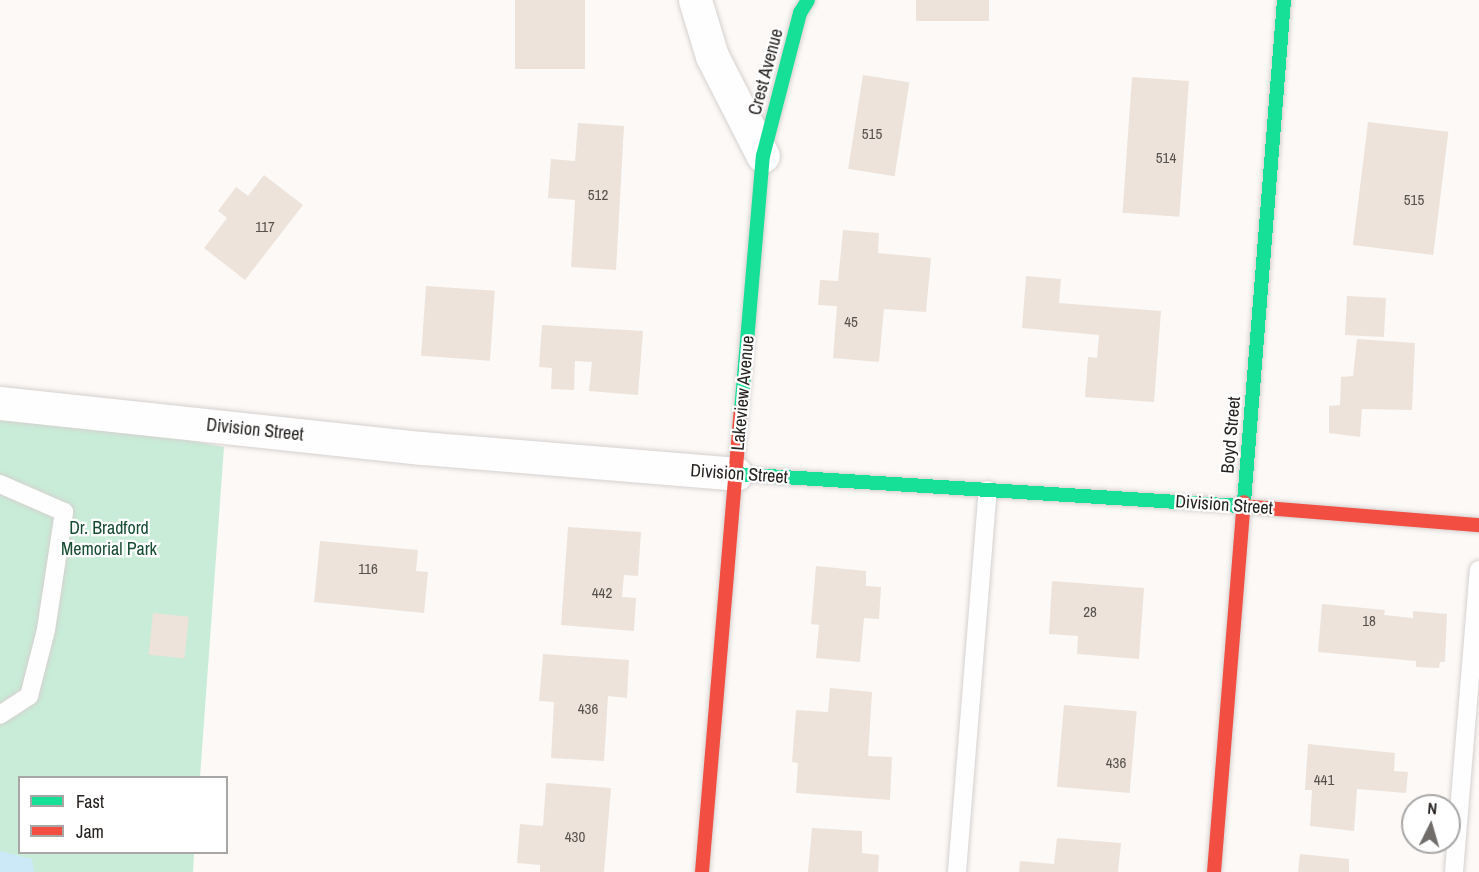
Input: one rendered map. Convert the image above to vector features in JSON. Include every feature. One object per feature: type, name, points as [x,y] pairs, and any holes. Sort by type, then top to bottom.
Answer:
[{"type":"street","points":[[695,0],[712,56],[763,156]]},
{"type":"street","name":"Crest Avenue","points":[[763,156],[800,13],[808,0]]},
{"type":"street","name":"Boyd Street","points":[[1214,872],[1284,0]]},
{"type":"street","name":"Lakeview Avenue","points":[[702,872],[763,156]]},
{"type":"street","name":"Division Street","points":[[0,403],[422,448],[736,474],[1244,506],[1479,525]]},
{"type":"lane","points":[[0,484],[64,512],[46,630],[28,696],[0,715]]},
{"type":"lane","points":[[957,872],[988,490]]},
{"type":"lane","points":[[1454,872],[1479,570]]},
{"type":"green space","name":"Dr. Bradford Memorial Park","points":[[0,404],[224,447],[200,776],[18,776],[18,854],[194,854],[193,872],[0,872]]},
{"type":"water","points":[[0,851],[32,859],[34,872],[0,872]]},
{"type":"building","points":[[515,0],[585,0],[585,69],[515,69]]},
{"type":"building","points":[[916,0],[989,0],[989,21],[916,21]]},
{"type":"building","points":[[863,75],[909,82],[895,176],[848,169]]},
{"type":"building","points":[[1132,77],[1189,81],[1179,217],[1123,213]]},
{"type":"building","points":[[1368,122],[1448,132],[1433,255],[1353,245]]},
{"type":"building","points":[[578,123],[624,126],[616,270],[571,267],[575,200],[548,198],[551,159],[575,161]]},
{"type":"building","points":[[264,175],[303,205],[245,280],[204,248],[227,218],[218,211],[236,187],[248,196]]},
{"type":"building","points":[[843,230],[879,233],[878,253],[931,258],[926,312],[884,309],[879,362],[833,358],[837,306],[818,305],[820,280],[838,281]]},
{"type":"building","points":[[1026,276],[1061,279],[1059,303],[1161,311],[1154,402],[1085,397],[1088,357],[1097,358],[1099,335],[1022,328]]},
{"type":"building","points":[[426,286],[495,291],[490,361],[421,356]]},
{"type":"building","points":[[1347,296],[1386,298],[1384,337],[1345,335]]},
{"type":"building","points":[[542,325],[643,331],[638,395],[589,391],[592,362],[575,361],[574,390],[551,389],[552,368],[539,367]]},
{"type":"building","points":[[1357,339],[1415,343],[1412,410],[1362,409],[1360,437],[1329,433],[1329,406],[1340,405],[1341,377],[1353,376]]},
{"type":"building","points":[[568,527],[641,532],[638,576],[624,575],[622,597],[636,598],[634,631],[561,625]]},
{"type":"building","points":[[320,541],[418,550],[416,571],[428,572],[424,613],[314,602]]},
{"type":"building","points":[[816,566],[866,571],[866,586],[881,587],[879,619],[864,618],[860,662],[816,658],[819,625],[811,624]]},
{"type":"building","points":[[1052,581],[1144,588],[1139,659],[1077,654],[1078,636],[1049,634]]},
{"type":"building","points":[[1322,604],[1385,610],[1384,615],[1413,618],[1413,611],[1447,614],[1445,662],[1440,662],[1439,668],[1416,667],[1416,661],[1318,652]]},
{"type":"building","points":[[153,613],[189,617],[184,659],[149,655]]},
{"type":"building","points":[[543,654],[629,660],[627,698],[608,696],[604,761],[551,758],[554,702],[539,701]]},
{"type":"building","points":[[830,688],[872,692],[868,756],[892,757],[890,800],[796,793],[798,763],[792,762],[796,710],[828,712]]},
{"type":"building","points":[[1064,705],[1137,711],[1130,793],[1057,787]]},
{"type":"building","points":[[1308,744],[1395,753],[1394,771],[1408,772],[1406,793],[1357,789],[1354,831],[1310,826],[1312,790],[1305,790]]},
{"type":"building","points":[[546,783],[611,788],[604,872],[540,872],[540,865],[517,863],[520,824],[543,826]]},
{"type":"building","points":[[812,828],[862,831],[862,853],[879,855],[878,872],[808,872]]},
{"type":"building","points":[[1057,838],[1121,843],[1118,872],[1019,872],[1020,861],[1054,864]]},
{"type":"building","points":[[1300,854],[1349,859],[1349,872],[1298,872]]},
{"type":"traffic: fast","points":[[741,411],[763,156],[800,13],[808,0]]},
{"type":"traffic: fast","points":[[1244,502],[1284,0]]},
{"type":"traffic: fast","points":[[736,474],[1241,506]]},
{"type":"traffic: jam","points":[[702,872],[741,411]]},
{"type":"traffic: jam","points":[[1214,872],[1244,502]]},
{"type":"traffic: jam","points":[[1241,506],[1479,525]]}]
